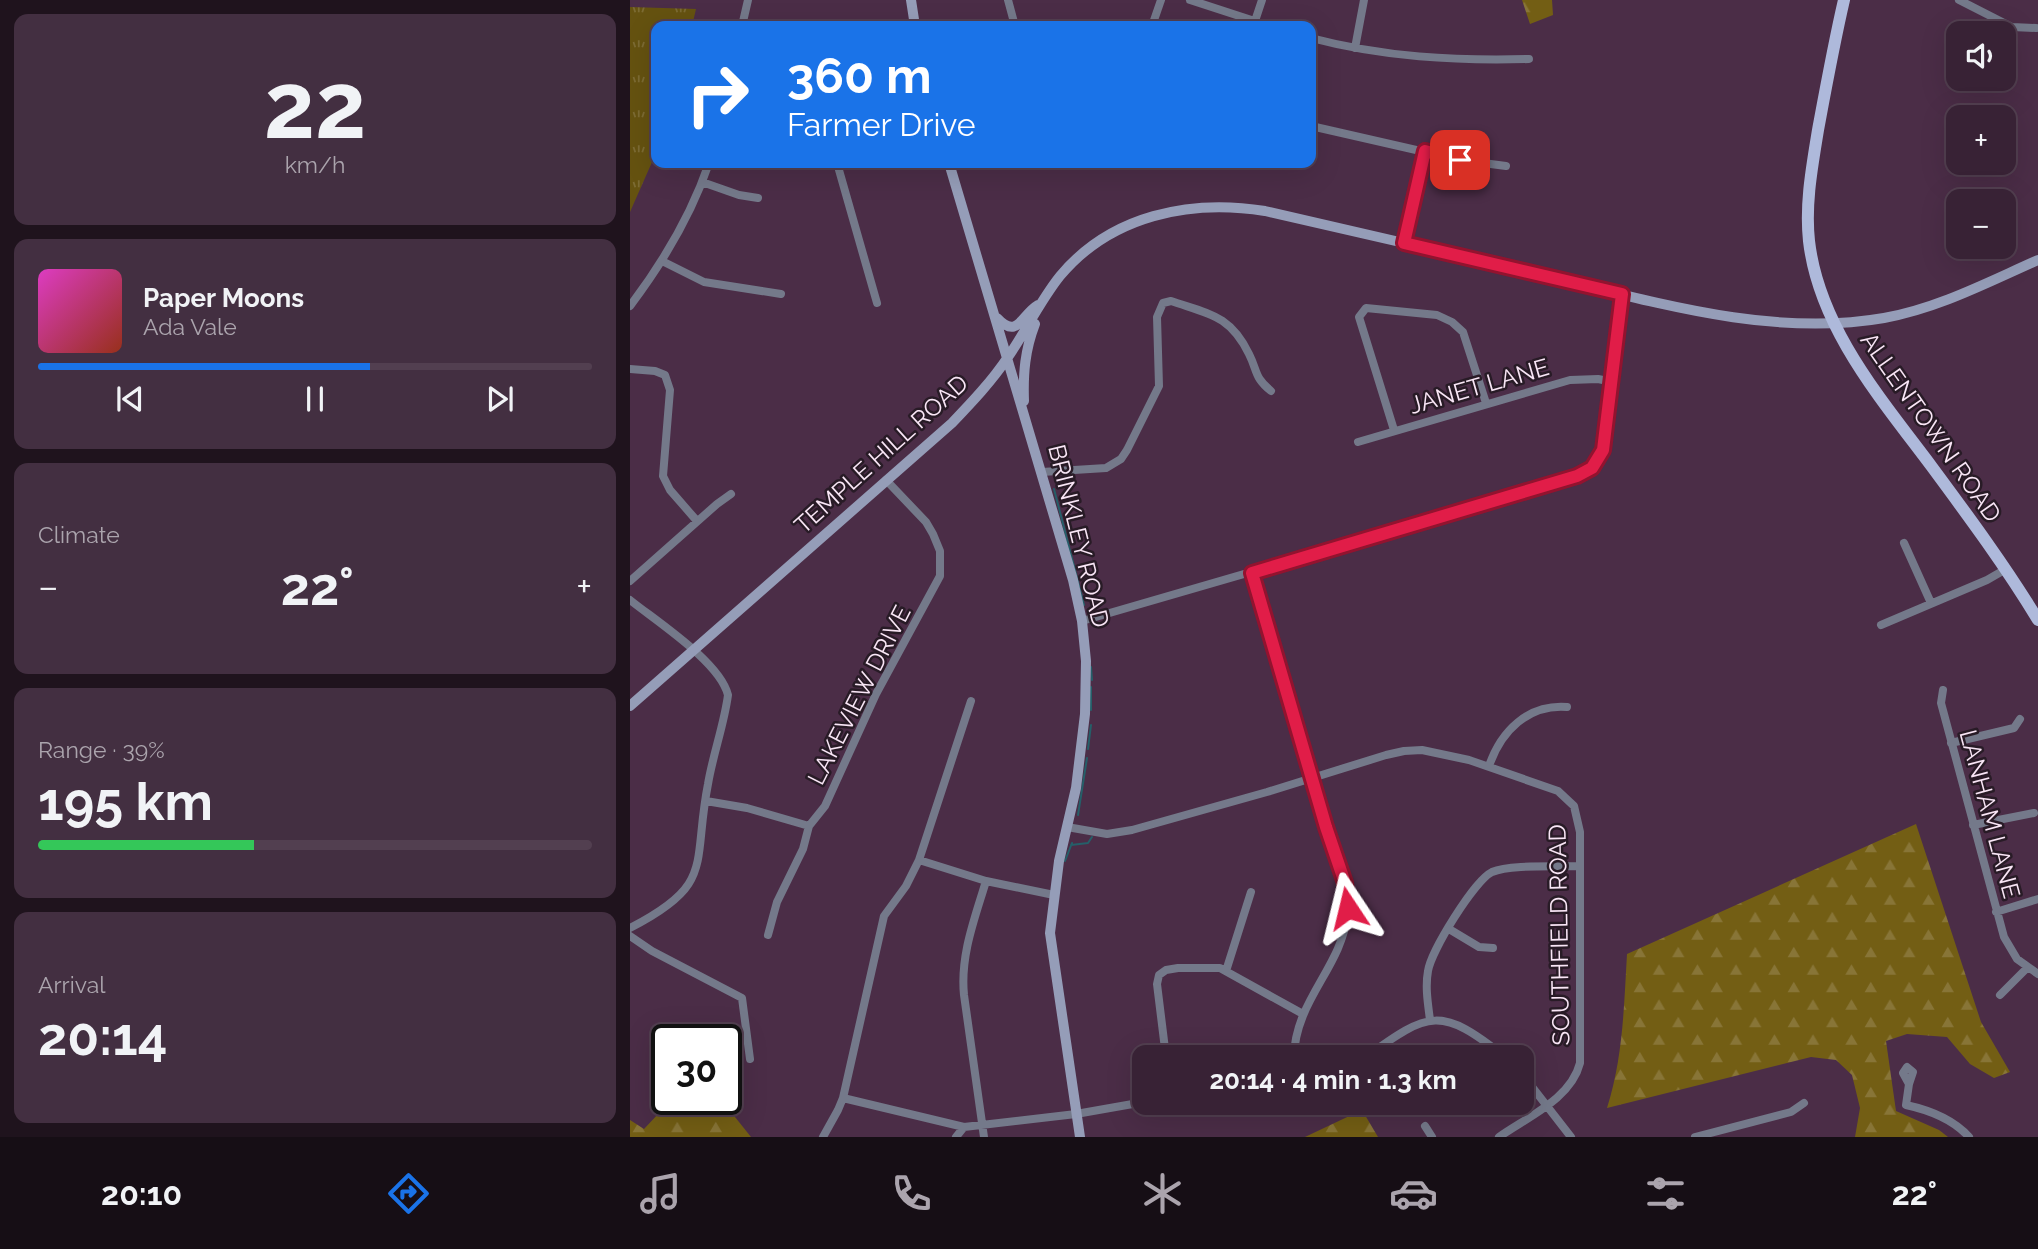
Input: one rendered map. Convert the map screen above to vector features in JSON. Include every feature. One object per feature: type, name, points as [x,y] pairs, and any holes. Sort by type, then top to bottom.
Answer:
[{"type":"main road","points":[[911,0],[914,21]]},
{"type":"main road","name":"ALLENTOWN ROAD","points":[[1843,0],[1809,197],[1813,264],[1835,322],[1870,382],[2006,569],[2038,620]]},
{"type":"main road","name":"BRINKLEY ROAD","points":[[951,168],[1042,472],[1082,621],[1086,661],[1081,760],[1054,895],[1050,933],[1080,1137]]},
{"type":"main road","name":"TEMPLE HILL ROAD","points":[[630,706],[952,423],[986,387],[1007,359],[1060,277],[1106,236],[1143,219],[1183,209],[1212,206],[1245,208],[1622,294],[1740,319],[1781,323],[1886,318],[1923,309],[2038,260]]},
{"type":"main road","points":[[995,316],[1011,328],[1017,326],[1029,310],[1043,302]]},
{"type":"main road","points":[[1024,414],[1026,345],[1043,302]]},
{"type":"street","points":[[743,21],[748,0]]},
{"type":"street","points":[[1009,0],[1014,21]]},
{"type":"street","points":[[1154,21],[1161,0]]},
{"type":"street","points":[[1190,0],[1246,21]]},
{"type":"street","points":[[1255,21],[1262,0]]},
{"type":"street","points":[[1355,48],[1364,0]]},
{"type":"street","points":[[1959,0],[2012,27],[2036,28]]},
{"type":"street","points":[[1316,39],[1355,48],[1436,58],[1529,59]]},
{"type":"street","points":[[1316,127],[1473,162],[1506,166]]},
{"type":"street","points":[[1404,243],[1425,151]]},
{"type":"street","points":[[630,306],[662,261],[691,209],[707,168]]},
{"type":"street","points":[[837,168],[877,303]]},
{"type":"street","points":[[702,182],[739,195],[758,198]]},
{"type":"street","points":[[662,261],[704,282],[781,294]]},
{"type":"street","points":[[1082,621],[1507,498],[1585,472],[1598,462],[1603,450],[1622,294]]},
{"type":"street","points":[[1042,472],[1106,468],[1121,459],[1159,386],[1157,317],[1163,303],[1171,301],[1229,323],[1241,337],[1251,357],[1258,381],[1271,391]]},
{"type":"street","points":[[1394,430],[1359,317],[1366,308],[1437,316],[1452,322],[1463,332],[1486,403]]},
{"type":"street","points":[[630,369],[655,371],[665,375],[667,379],[670,390],[663,476],[670,489],[697,521]]},
{"type":"street","name":"JANET LANE","points":[[1358,442],[1570,380],[1598,379],[1613,382]]},
{"type":"street","name":"LAKEVIEW DRIVE","points":[[768,935],[777,902],[803,849],[809,826],[825,806],[876,694],[940,576],[940,551],[933,534],[926,522],[886,480]]},
{"type":"street","points":[[630,581],[731,494]]},
{"type":"street","points":[[1904,543],[1931,603]]},
{"type":"street","points":[[1881,625],[1987,580],[2006,569]]},
{"type":"street","points":[[1252,573],[1343,876],[1348,908],[1343,938],[1303,1014],[1296,1045]]},
{"type":"street","points":[[630,600],[693,650],[722,683],[728,695],[708,781],[700,855],[690,884],[671,905],[630,928]]},
{"type":"street","name":"LANHAM LANE","points":[[1943,691],[1941,703],[1996,912],[2009,947],[2027,968],[2038,974]]},
{"type":"street","points":[[823,1137],[843,1098],[884,916],[909,881],[919,860],[971,701]]},
{"type":"street","points":[[1489,766],[1498,744],[1519,721],[1546,707],[1567,707]]},
{"type":"street","points":[[1951,743],[2014,728],[2021,719]]},
{"type":"street","name":"SOUTHFIELD ROAD","points":[[1067,827],[1097,833],[1118,833],[1312,779],[1386,755],[1412,750],[1448,754],[1489,766],[1549,788],[1571,802],[1579,822],[1580,1063],[1569,1085],[1548,1104],[1499,1137]]},
{"type":"street","points":[[706,801],[747,808],[809,826]]},
{"type":"street","points":[[1973,825],[2034,813]]},
{"type":"street","points":[[919,860],[986,881],[1054,895]]},
{"type":"street","points":[[1430,1020],[1427,973],[1437,946],[1479,882],[1504,869],[1579,866]]},
{"type":"street","points":[[984,1137],[963,971],[986,881]]},
{"type":"street","points":[[1226,971],[1251,892]]},
{"type":"street","points":[[1996,912],[2038,899]]},
{"type":"street","points":[[1449,929],[1479,947],[1493,948]]},
{"type":"street","points":[[630,936],[652,951],[742,998],[750,1059]]},
{"type":"street","points":[[1164,1045],[1158,995],[1159,975],[1166,970],[1214,967],[1303,1014]]},
{"type":"street","points":[[2000,995],[2027,968]]},
{"type":"street","points":[[1383,1045],[1405,1029],[1430,1020],[1460,1026],[1488,1045]]},
{"type":"street","points":[[1917,1060],[1913,1072],[1907,1067],[1903,1070],[1909,1084],[1906,1105],[1944,1118],[1958,1126],[1969,1137]]},
{"type":"street","points":[[1534,1087],[1571,1137]]},
{"type":"street","points":[[843,1098],[964,1126],[1076,1114],[1132,1104]]},
{"type":"street","points":[[1695,1137],[1791,1112],[1804,1102]]},
{"type":"street","points":[[956,1137],[964,1126]]},
{"type":"street","points":[[1424,1126],[1432,1137]]},
{"type":"green space","points":[[1522,0],[1552,0],[1553,15],[1530,24]]},
{"type":"green space","points":[[630,7],[696,9],[693,21],[651,21],[651,164],[630,212]]},
{"type":"green space","points":[[1916,824],[1981,1022],[2010,1072],[1994,1078],[1970,1064],[1947,1037],[1907,1034],[1886,1041],[1896,1111],[1939,1130],[1948,1137],[1855,1137],[1860,1108],[1852,1075],[1836,1060],[1811,1057],[1607,1108],[1620,1051],[1627,954]]},
{"type":"green space","points":[[657,1115],[733,1115],[751,1137],[630,1137],[630,1120],[644,1129]]},
{"type":"green space","points":[[1351,1115],[1365,1115],[1378,1137],[1305,1137]]},
{"type":"waterway","points":[[1054,489],[1084,605]]},
{"type":"waterway","points":[[1091,667],[1092,680]]},
{"type":"waterway","points":[[1091,687],[1091,710]]},
{"type":"waterway","points":[[1088,749],[1091,725]]},
{"type":"waterway","points":[[1078,815],[1087,758]]},
{"type":"waterway","points":[[1071,845],[1088,843],[1092,837]]},
{"type":"waterway","points":[[1065,861],[1072,843]]},
{"type":"route","points":[[1348,908],[1345,883],[1326,827],[1252,573],[1577,476],[1592,468],[1603,450],[1622,294],[1404,243],[1425,151],[1460,160]]}]
